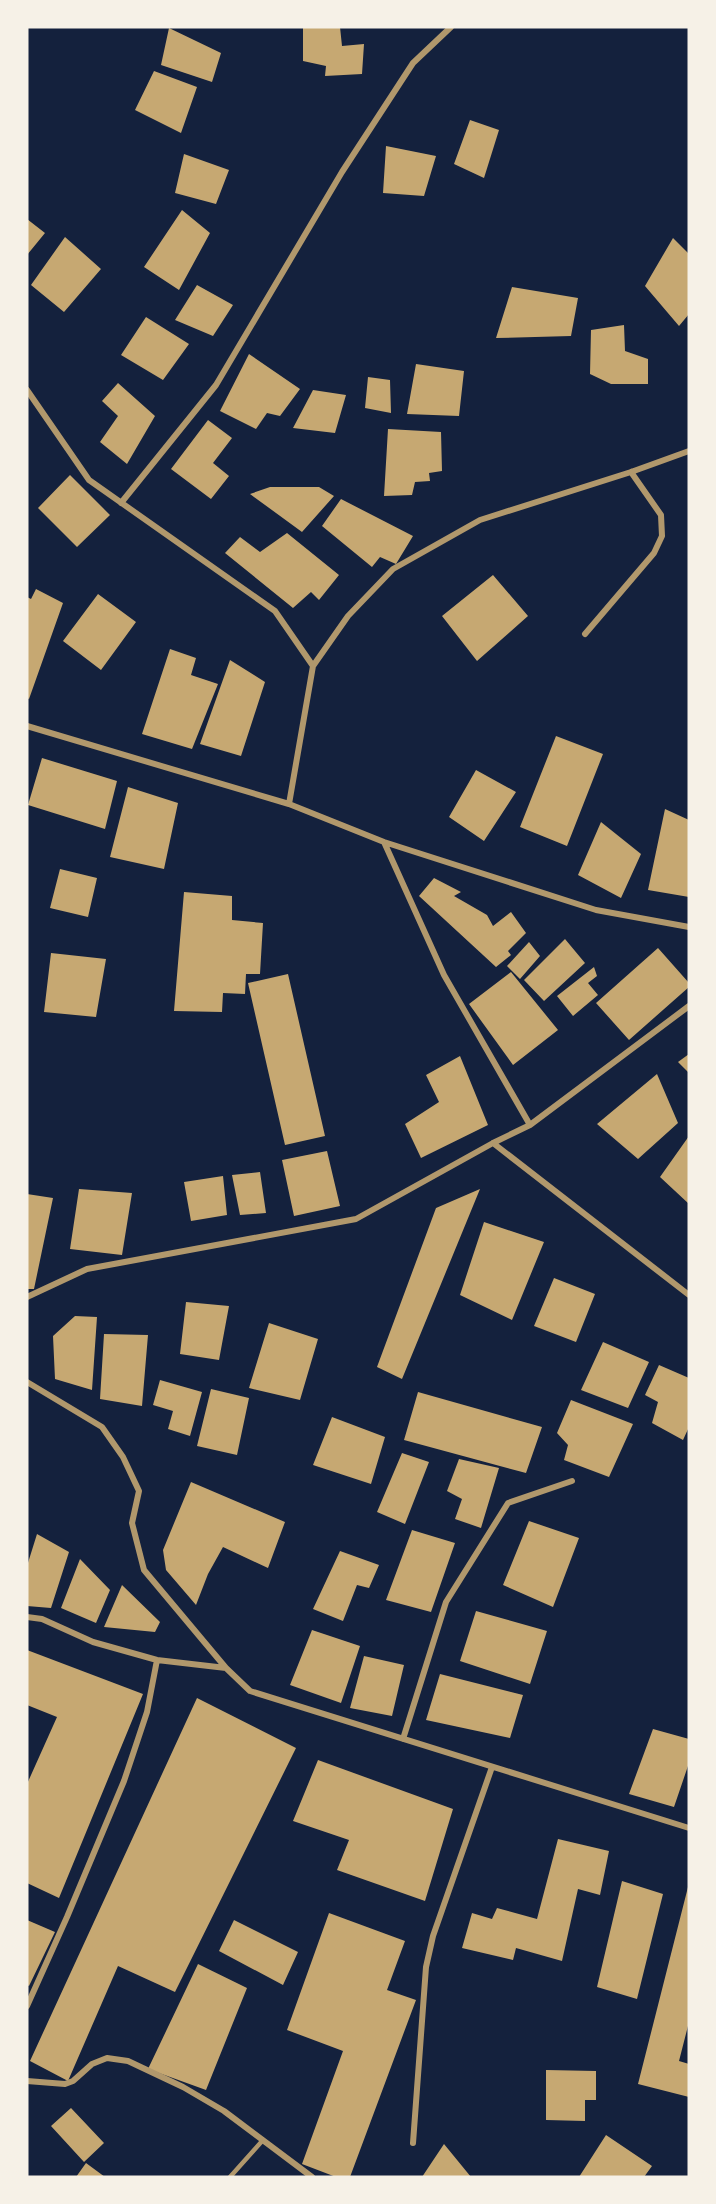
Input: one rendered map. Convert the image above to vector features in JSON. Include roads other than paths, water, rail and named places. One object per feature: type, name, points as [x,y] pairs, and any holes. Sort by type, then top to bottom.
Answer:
[{"type":"street","points":[[120,503],[216,385],[342,172],[413,63],[451,27]]},
{"type":"street","points":[[27,390],[89,480],[275,611],[313,666]]},
{"type":"street","points":[[289,804],[313,666],[348,616],[393,569],[480,520],[689,451]]},
{"type":"street","points":[[585,634],[654,553],[662,536],[661,515],[630,472]]},
{"type":"street","points":[[27,726],[289,804],[384,842],[597,910],[689,927]]},
{"type":"street","points":[[384,842],[444,975],[530,1125]]},
{"type":"street","points":[[27,1297],[87,1269],[356,1219],[530,1125],[689,1005]]},
{"type":"street","points":[[494,1143],[689,1295]]},
{"type":"street","points":[[27,1382],[102,1427],[123,1457],[139,1491],[132,1523],[144,1570],[226,1668],[250,1692],[689,1828]]},
{"type":"street","points":[[402,1739],[446,1602],[508,1503],[572,1481]]},
{"type":"street","points":[[27,1617],[42,1620],[93,1642],[157,1660],[226,1668]]},
{"type":"street","points":[[27,2006],[68,1917],[124,1781],[147,1712],[157,1660]]},
{"type":"street","points":[[413,2143],[426,1967],[433,1936],[492,1767]]},
{"type":"street","points":[[27,2081],[64,2084],[72,2081],[92,2064],[107,2058],[128,2061],[224,2111],[312,2177]]},
{"type":"lane","points":[[230,2177],[263,2140]]}]
